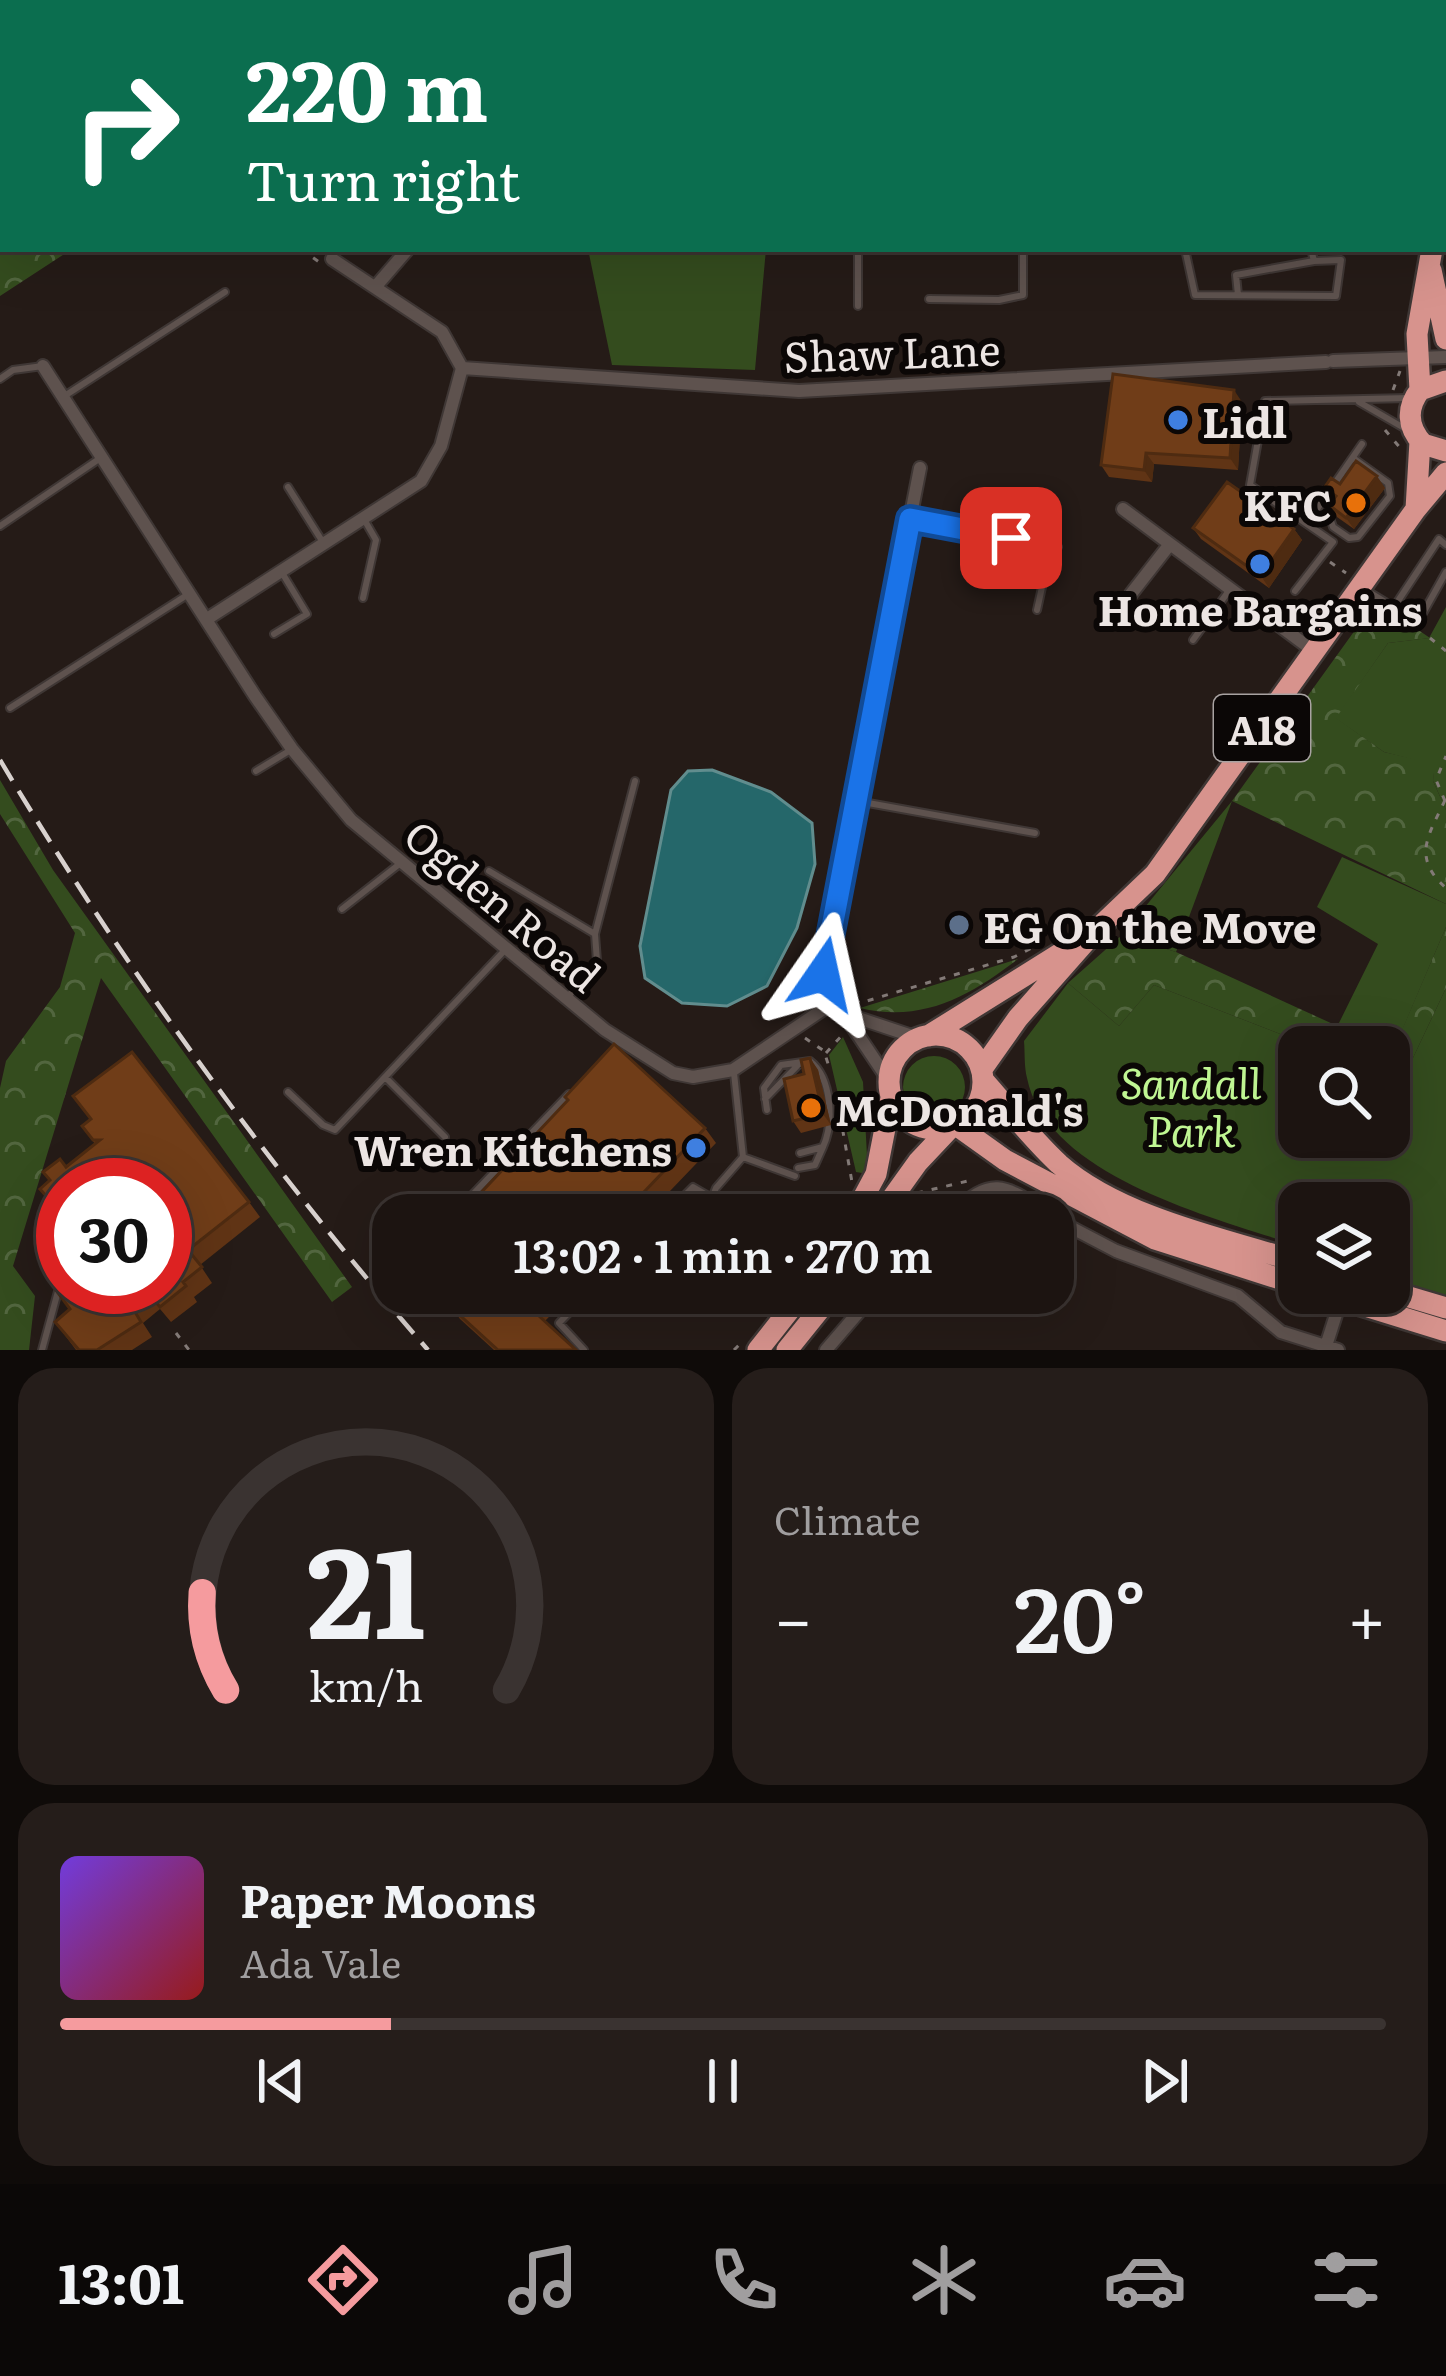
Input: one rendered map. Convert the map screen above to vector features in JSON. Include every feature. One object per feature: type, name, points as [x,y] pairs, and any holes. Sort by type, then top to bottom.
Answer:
[{"type":"highway","points":[[1431,256],[1446,339]]},
{"type":"highway","points":[[1416,509],[1418,439],[1410,422],[1431,256]]},
{"type":"highway","points":[[1417,394],[1446,381]]},
{"type":"highway","points":[[1418,439],[1432,449],[1446,451]]},
{"type":"highway","name":"A18","points":[[983,1075],[1018,1018],[1093,933],[1156,874],[1446,473]]},
{"type":"highway","name":"A18","points":[[923,1037],[1093,933]]},
{"type":"highway","points":[[865,1194],[876,1174],[897,1055],[923,1037],[961,1042],[1061,1166],[1159,1218],[1278,1255]]},
{"type":"highway","points":[[895,1194],[918,1162],[976,1107],[983,1075]]},
{"type":"highway","points":[[890,1089],[901,1114],[915,1125],[933,1130],[954,1126],[1005,1160],[1155,1239],[1278,1278]]},
{"type":"highway","points":[[1410,1297],[1446,1308]]},
{"type":"highway","points":[[758,1350],[786,1314]]},
{"type":"highway","points":[[787,1350],[816,1314]]},
{"type":"highway","points":[[1392,1314],[1446,1330]]},
{"type":"street","points":[[376,285],[405,252]]},
{"type":"street","points":[[207,619],[421,481],[441,446],[462,368],[442,332],[332,259]]},
{"type":"street","name":"Shaw Lane","points":[[462,368],[799,391],[1446,357]]},
{"type":"street","name":"Ogden Road","points":[[43,366],[292,749],[351,820],[622,1040],[673,1073],[693,1077],[733,1070]]},
{"type":"street","points":[[920,468],[824,968],[824,990],[831,1004],[844,1013],[923,1037]]},
{"type":"street","points":[[1124,509],[1315,652]]},
{"type":"street","points":[[1131,594],[1170,544]]},
{"type":"street","points":[[733,1070],[831,1004]]},
{"type":"street","points":[[844,1013],[890,1089]]},
{"type":"street","points":[[975,1194],[996,1186],[1018,1194]]},
{"type":"street","points":[[1074,1228],[1116,1251],[1238,1295],[1281,1332],[1330,1349],[1331,1314]]},
{"type":"street","points":[[826,1350],[856,1314]]},
{"type":"lane","points":[[858,252],[858,306]]},
{"type":"lane","points":[[929,299],[999,300],[1023,295],[1023,252]]},
{"type":"lane","points":[[1186,252],[1195,295],[1336,296],[1341,260],[1236,275],[1238,295]]},
{"type":"lane","points":[[1312,252],[1314,261]]},
{"type":"lane","points":[[63,398],[225,292]]},
{"type":"lane","points":[[0,379],[13,370],[43,366]]},
{"type":"lane","points":[[1295,591],[1333,542],[1250,485],[1265,401],[1355,401],[1417,394]]},
{"type":"lane","points":[[1355,401],[1383,413],[1418,439]]},
{"type":"lane","points":[[1308,523],[1362,444]]},
{"type":"lane","points":[[0,526],[102,458]]},
{"type":"lane","points":[[1351,461],[1356,475]]},
{"type":"lane","points":[[1335,503],[1328,520],[1349,538],[1358,537],[1390,496],[1388,483],[1351,461]]},
{"type":"lane","points":[[288,488],[324,544]]},
{"type":"lane","points":[[363,518],[376,540],[363,598]]},
{"type":"lane","points":[[910,519],[1054,546],[1037,610]]},
{"type":"lane","points":[[1394,608],[1439,539],[1446,545]]},
{"type":"lane","points":[[274,634],[307,614],[281,572]]},
{"type":"lane","points":[[1362,586],[1418,622],[1446,572]]},
{"type":"lane","points":[[1193,640],[1230,589]]},
{"type":"lane","points":[[10,708],[190,593]]},
{"type":"lane","points":[[256,771],[292,749]]},
{"type":"lane","points":[[567,998],[597,961],[595,934],[634,781]]},
{"type":"lane","points":[[857,801],[1035,832]]},
{"type":"lane","points":[[343,909],[402,862]]},
{"type":"lane","points":[[428,883],[440,869]]},
{"type":"lane","points":[[489,871],[595,934]]},
{"type":"lane","points":[[288,1092],[322,1125],[335,1130],[507,947]]},
{"type":"lane","points":[[606,1056],[622,1040]]},
{"type":"lane","points":[[743,1157],[796,1172],[815,1165],[833,1124],[820,1069],[802,1060],[781,1065],[764,1088],[767,1110]]},
{"type":"lane","points":[[765,1099],[802,1060]]},
{"type":"lane","points":[[714,1194],[743,1157],[733,1070]]},
{"type":"lane","points":[[385,1077],[445,1137]]},
{"type":"lane","points":[[473,1194],[575,1088]]},
{"type":"lane","points":[[800,1153],[823,1147]]},
{"type":"lane","points":[[41,1350],[51,1314]]},
{"type":"lane","points":[[568,1314],[560,1323],[584,1350]]},
{"type":"path","points":[[305,252],[327,268],[332,259]]},
{"type":"path","points":[[1322,556],[1362,586]]},
{"type":"path","points":[[1430,638],[1446,651]]},
{"type":"path","points":[[1446,755],[1436,780],[1445,801],[1426,841],[1425,859],[1432,876],[1446,888]]},
{"type":"path","points":[[824,968],[843,994],[860,1003],[1014,957],[1056,935]]},
{"type":"path","points":[[921,1194],[978,1179]]},
{"type":"path","points":[[176,1334],[189,1350]]},
{"type":"green space","points":[[0,252],[67,252],[0,296]]},
{"type":"green space","points":[[589,252],[766,252],[755,370],[612,365]]},
{"type":"green space","points":[[1376,601],[1430,638],[1388,643],[1336,718],[1384,752],[1435,764],[1433,781],[1446,810],[1446,904],[1232,801]]},
{"type":"green space","points":[[1446,607],[1446,810],[1433,781],[1434,765],[1384,752],[1335,718],[1388,643],[1429,638]]},
{"type":"green space","points":[[0,780],[53,870],[352,1287],[332,1302],[101,978],[46,1158],[36,1158],[36,1191],[13,1266],[35,1296],[29,1350],[0,1350],[0,1088],[6,1061],[60,987],[75,933],[0,814]]},
{"type":"green space","points":[[1232,801],[1176,952],[1122,935]]},
{"type":"green space","points":[[1342,857],[1446,904],[1446,927],[1404,1026],[1337,1026],[1378,944],[1317,907]]},
{"type":"green space","points":[[1446,927],[1446,988],[1410,1064],[1410,1026],[1404,1026]]},
{"type":"green space","points":[[1122,935],[1176,952],[1337,1026],[1278,1026],[1278,1033],[1154,985],[1119,1026],[1068,983]]},
{"type":"green space","points":[[1018,959],[945,1003],[905,1012],[860,1008]]},
{"type":"green space","name":"Sandall Park","points":[[1068,983],[1119,1026],[1154,985],[1278,1033],[1278,1158],[1410,1158],[1410,1064],[1446,988],[1446,1296],[1410,1284],[1410,1182],[1278,1182],[1278,1239],[1183,1207],[1100,1168],[1067,1142],[1041,1113],[1027,1078],[1024,1041]]},
{"type":"green space","points":[[843,1037],[863,1082],[868,1174],[856,1172],[829,1055]]},
{"type":"green space","points":[[934,1056],[956,1065],[965,1087],[956,1109],[934,1118],[912,1109],[903,1087],[912,1065]]},
{"type":"water","points":[[712,770],[771,792],[812,823],[815,864],[797,928],[767,986],[727,1006],[682,1003],[645,978],[640,946],[671,790],[688,771]]},
{"type":"building","name":"Lidl","points":[[1113,374],[1234,390],[1230,458],[1146,453],[1144,470],[1101,465]]},
{"type":"building","points":[[1356,461],[1377,476],[1346,518],[1329,505],[1336,496],[1324,488],[1331,478],[1340,484]]},
{"type":"building","name":"Home Bargains","points":[[1227,482],[1294,529],[1261,576],[1193,528]]},
{"type":"building","points":[[614,1044],[705,1128],[642,1194],[480,1194],[568,1100],[565,1097]]},
{"type":"building","points":[[132,1052],[249,1202],[192,1247],[192,1158],[77,1158],[100,1140],[93,1140],[82,1126],[91,1119],[73,1096]]},
{"type":"building","points":[[810,1058],[823,1114],[793,1121],[784,1079],[804,1074],[801,1060]]},
{"type":"building","points":[[192,1255],[202,1267],[192,1275]]},
{"type":"building","points":[[64,1314],[136,1314],[141,1322],[97,1350],[79,1350],[55,1322]]},
{"type":"building","points":[[459,1314],[537,1314],[576,1350],[498,1350]]},
{"type":"railway","points":[[0,760],[97,915],[201,1065],[311,1210],[428,1350]]},
{"type":"place","name":"Lidl","points":[[1178,420]]},
{"type":"place","name":"KFC","points":[[1356,503]]},
{"type":"place","name":"Home Bargains","points":[[1260,564]]},
{"type":"place","name":"EG On the Move","points":[[959,925]]},
{"type":"place","name":"McDonald's","points":[[811,1108]]},
{"type":"place","name":"Wren Kitchens","points":[[696,1148]]},
{"type":"route","points":[[823,974],[910,519],[1011,538]]}]
